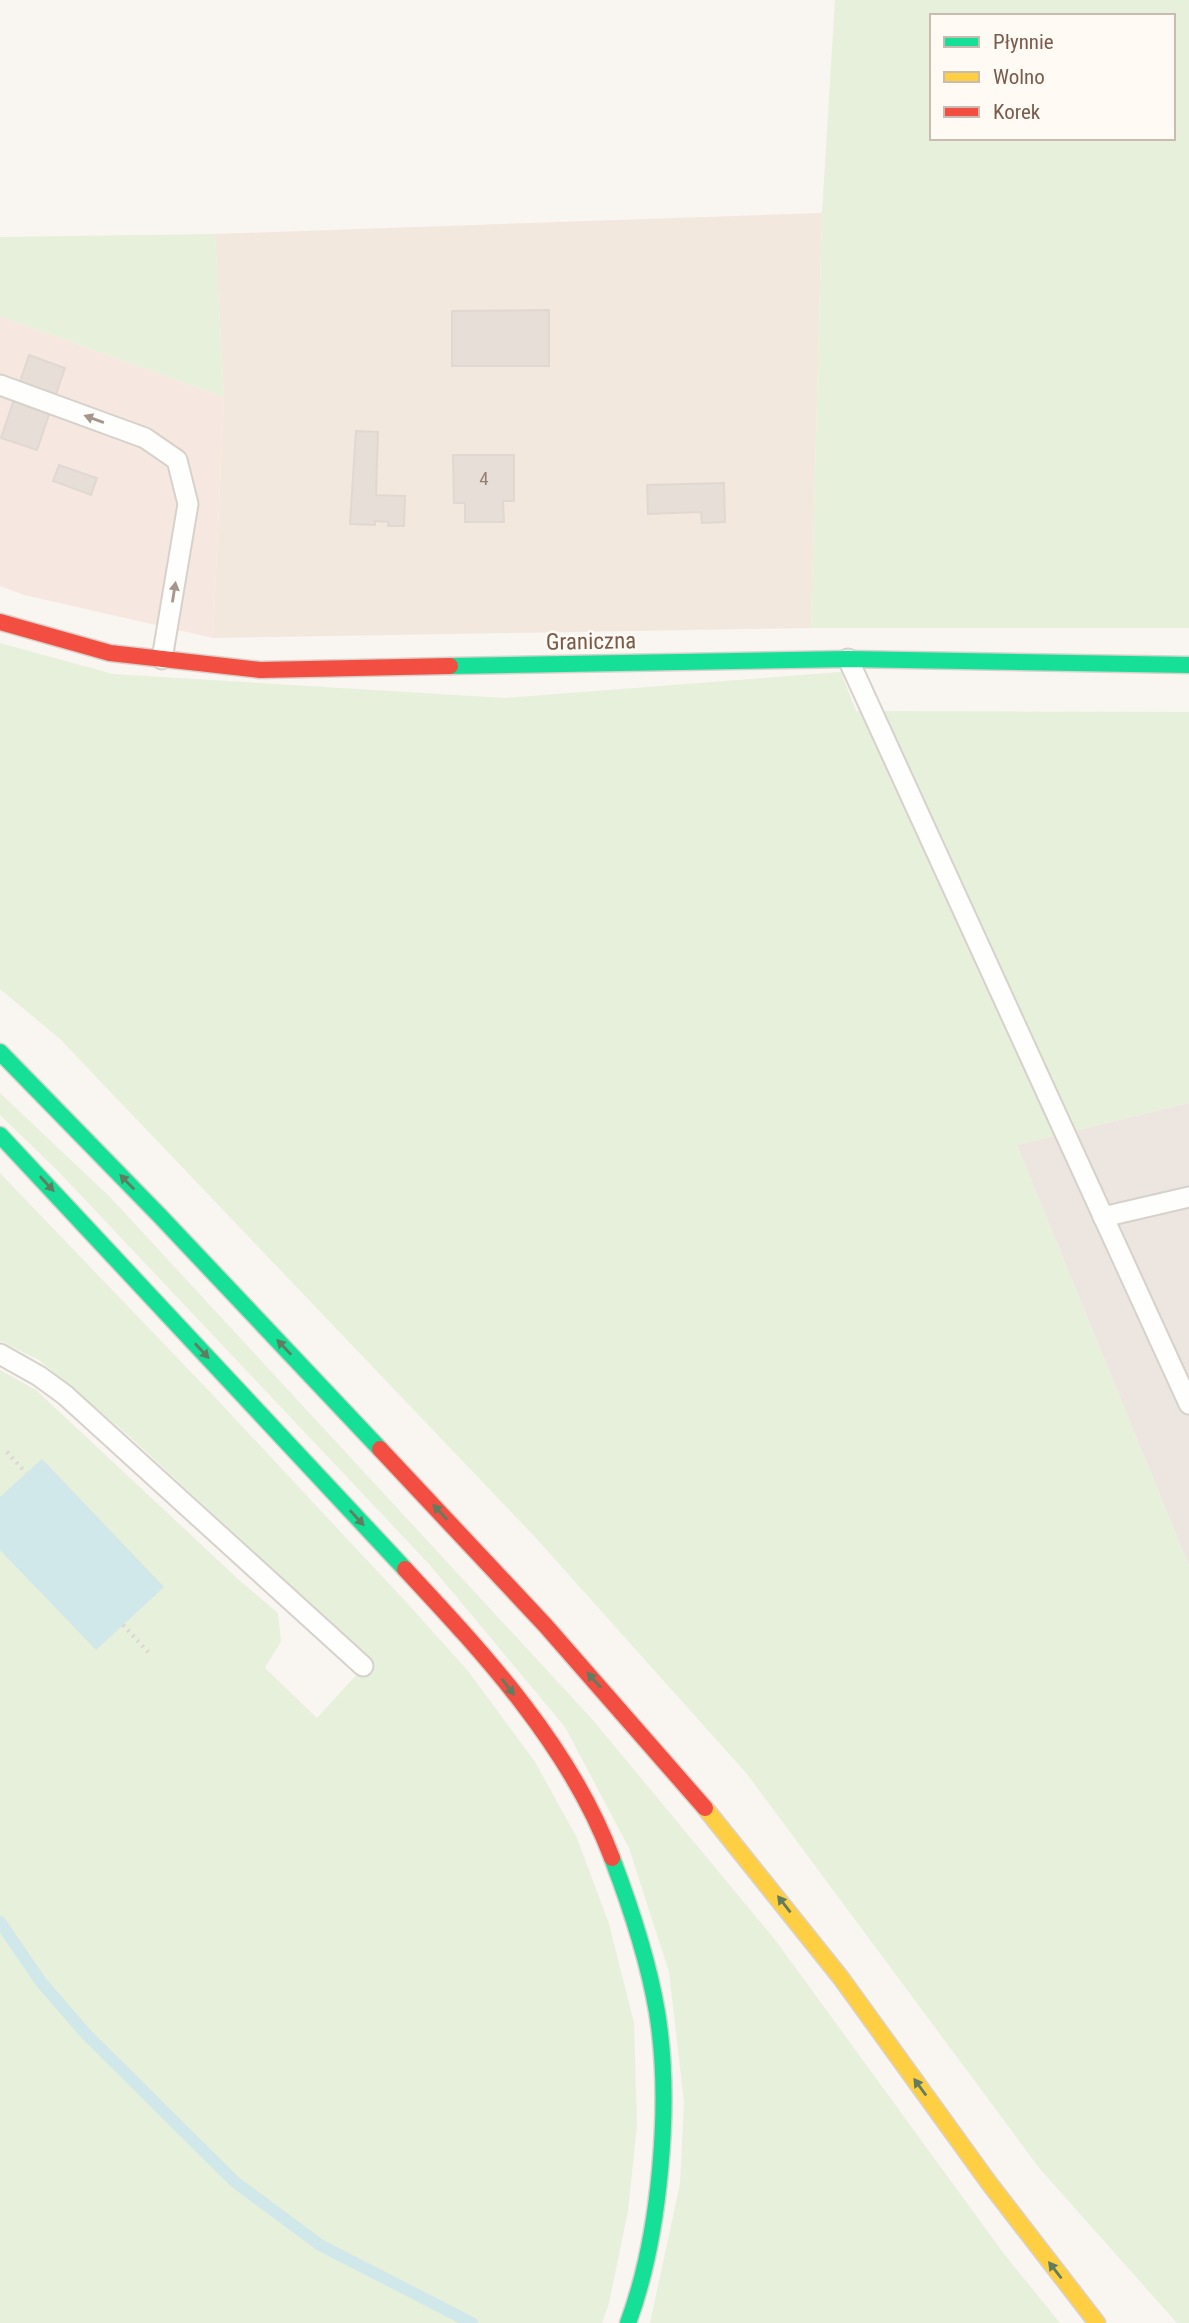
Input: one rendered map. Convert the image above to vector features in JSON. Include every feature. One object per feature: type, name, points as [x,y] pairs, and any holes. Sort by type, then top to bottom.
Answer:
[{"type":"main road","name":"Graniczna","points":[[0,622],[110,653],[260,670],[848,659],[1189,666]]},
{"type":"main road","points":[[0,1052],[170,1226],[545,1625],[639,1731],[743,1852],[841,1978],[989,2183],[1097,2323]]},
{"type":"main road","points":[[0,1135],[486,1656],[557,1752],[599,1823],[634,1915],[657,2012],[664,2091],[660,2166],[652,2233],[637,2300],[628,2323]]},
{"type":"lane","points":[[0,384],[145,439],[177,460],[188,504],[162,659]]},
{"type":"lane","points":[[848,659],[1189,1404]]},
{"type":"lane","points":[[1103,1217],[1189,1197]]},
{"type":"lane","points":[[0,1354],[39,1376],[65,1395],[363,1666]]},
{"type":"path","points":[[7,1452],[26,1473]]},
{"type":"path","points":[[123,1625],[150,1654]]},
{"type":"shaded area","points":[[822,213],[811,628],[213,638],[224,397],[215,234]]},
{"type":"shaded area","points":[[0,316],[224,397],[213,638],[24,595],[0,586]]},
{"type":"shaded area","points":[[1189,1103],[1189,1566],[1017,1145]]},
{"type":"green space","points":[[835,0],[1189,0],[1189,628],[811,628],[822,213]]},
{"type":"green space","points":[[215,234],[224,397],[0,316],[0,237]]},
{"type":"green space","points":[[0,643],[113,674],[505,698],[841,672],[856,711],[1189,712],[1189,1103],[1017,1145],[1189,1566],[1189,2323],[1177,2323],[1040,2169],[747,1774],[535,1537],[60,1039],[0,989]]},
{"type":"green space","points":[[0,1093],[110,1197],[592,1719],[776,1941],[1004,2254],[1060,2323],[650,2323],[680,2184],[684,2102],[669,1972],[629,1848],[565,1727],[429,1564],[58,1171],[0,1115]]},
{"type":"green space","points":[[0,1173],[212,1394],[468,1671],[535,1762],[577,1838],[609,1924],[634,2023],[637,2125],[628,2211],[609,2303],[602,2323],[0,2323],[0,1370],[36,1390],[239,1580],[278,1613],[281,1641],[265,1668],[317,1718],[370,1660],[129,1436],[39,1360],[0,1341]]},
{"type":"water","points":[[42,1459],[164,1587],[96,1650],[0,1550],[0,1497]]},
{"type":"building","points":[[549,310],[549,366],[452,366],[452,311]]},
{"type":"building","points":[[29,355],[65,368],[37,450],[1,438]]},
{"type":"building","points":[[356,431],[378,432],[376,495],[405,496],[404,526],[388,526],[389,522],[375,521],[375,525],[350,524]]},
{"type":"building","points":[[453,455],[514,455],[514,501],[503,501],[504,522],[465,522],[465,503],[454,503]]},
{"type":"building","points":[[59,465],[97,478],[91,495],[53,481]]},
{"type":"building","points":[[724,483],[725,522],[702,523],[701,512],[648,514],[647,485]]},
{"type":"waterway","points":[[0,1922],[41,1982],[85,2033],[235,2182],[320,2245],[472,2323]]},
{"type":"traffic: fast","points":[[450,666],[848,659],[1189,665]]},
{"type":"traffic: fast","points":[[0,1052],[160,1216],[380,1449]]},
{"type":"traffic: fast","points":[[0,1135],[405,1569]]},
{"type":"traffic: fast","points":[[612,1858],[649,1973],[657,2012],[663,2087],[663,2128],[655,2211],[639,2289],[628,2323]]},
{"type":"traffic: slow","points":[[705,1808],[841,1978],[989,2183],[1097,2323]]},
{"type":"traffic: jam","points":[[0,622],[110,653],[260,670],[450,666]]},
{"type":"traffic: jam","points":[[380,1449],[545,1625],[705,1808]]},
{"type":"traffic: jam","points":[[405,1569],[495,1669],[549,1740],[594,1817],[612,1858]]}]
